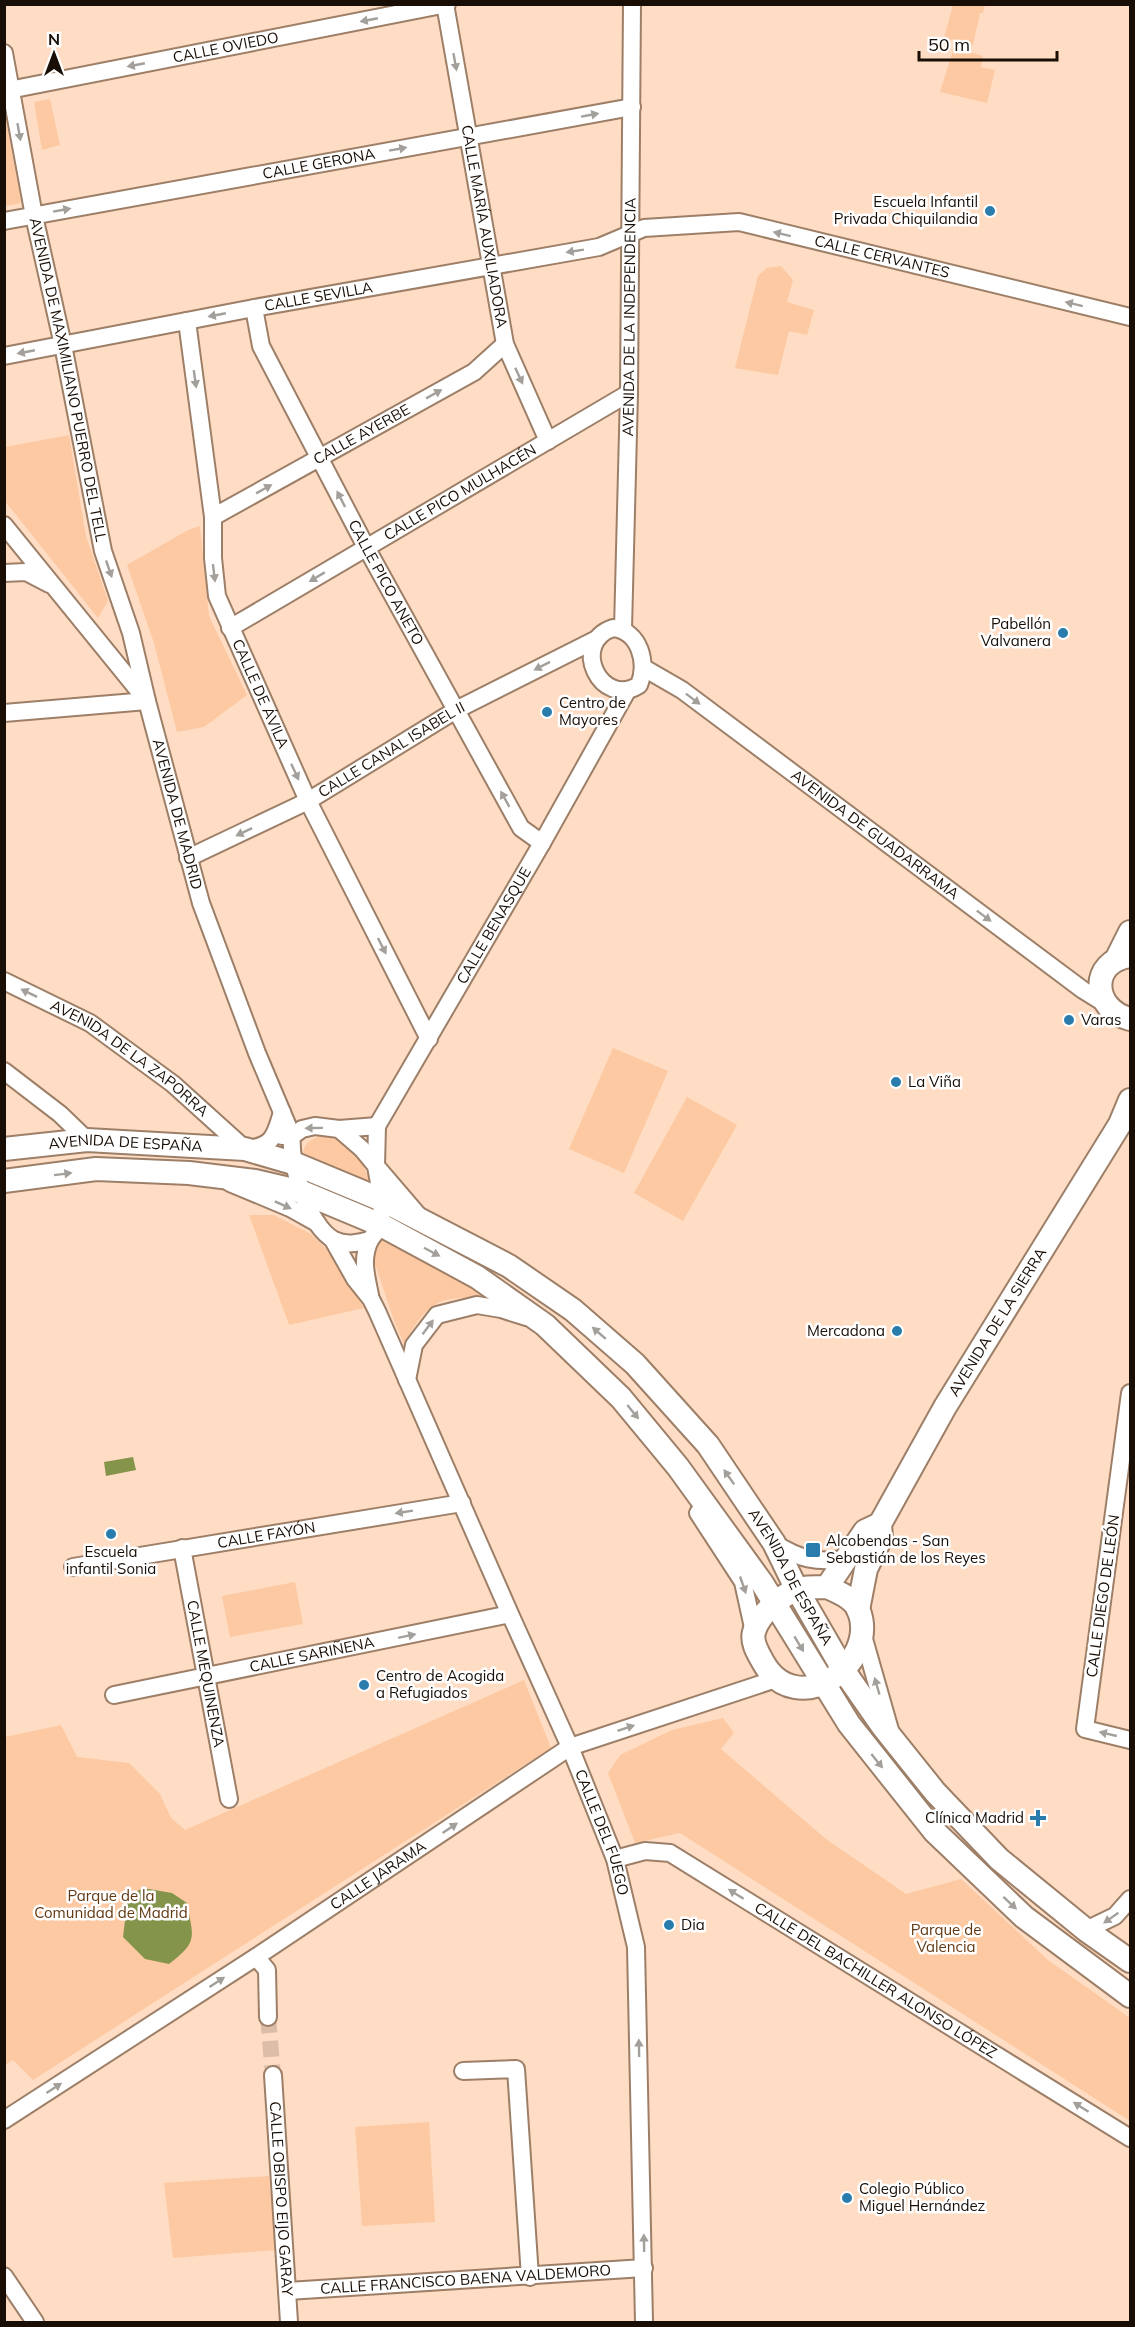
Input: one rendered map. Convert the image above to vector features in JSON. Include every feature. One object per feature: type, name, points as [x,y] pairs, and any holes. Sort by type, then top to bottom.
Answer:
[{"type":"main road","points":[[1130,1019],[1111,1011],[1104,1003],[1101,982],[1109,966],[1123,958],[1131,932]]},
{"type":"main road","name":"AVENIDA DE LA SIERRA","points":[[858,1610],[866,1569],[881,1538],[880,1524],[945,1407],[1125,1119],[1131,1100]]},
{"type":"main road","name":"AVENIDA DE ESPAÑA","points":[[4,1149],[87,1140],[245,1149],[293,1163],[382,1200],[509,1266],[573,1310],[635,1364],[708,1445],[774,1543],[796,1588],[844,1671],[893,1740],[934,1792],[999,1859],[1086,1930],[1131,1961]]},
{"type":"main road","name":"AVENIDA DE ESPAÑA","points":[[4,1180],[96,1170],[210,1175],[255,1181],[302,1192],[375,1232],[477,1276],[538,1321],[621,1398],[678,1467],[775,1604],[814,1687],[842,1714],[934,1831],[1024,1917],[1131,1996]]},
{"type":"main road","name":"AVENIDA DE LA SIERRA","points":[[826,1587],[865,1531],[880,1524]]},
{"type":"main road","points":[[826,1587],[845,1595],[858,1610],[862,1632],[855,1654],[844,1671],[814,1687],[790,1687],[776,1679],[764,1666],[755,1648],[754,1632],[763,1615],[796,1588],[826,1587]]},
{"type":"street","name":"AVENIDA DE LA INDEPENDENCIA","points":[[623,629],[629,393],[632,4]]},
{"type":"street","name":"CALLE OVIEDO","points":[[8,90],[445,5]]},
{"type":"street","name":"CALLE MARÍA AUXILIADORA","points":[[445,5],[469,136],[489,265],[505,344],[548,441]]},
{"type":"street","name":"AVENIDA DE MAXIMILIANO PUERRO DEL TELL","points":[[4,53],[8,90],[63,345],[103,551],[130,633],[147,701]]},
{"type":"street","name":"CALLE GERONA","points":[[4,221],[632,107]]},
{"type":"street","name":"CALLE CERVANTES","points":[[630,234],[644,228],[739,222],[1131,318]]},
{"type":"street","name":"CALLE SEVILLA","points":[[4,356],[254,308],[598,247],[630,234]]},
{"type":"street","name":"CALLE PICO ANETO","points":[[254,308],[261,346],[366,547],[521,828],[542,843]]},
{"type":"street","name":"CALLE DE ÁVILA","points":[[188,321],[213,518],[213,558],[217,596],[308,801],[429,1039]]},
{"type":"street","name":"CALLE AYERBE","points":[[213,518],[474,372],[505,344]]},
{"type":"street","name":"CALLE PICO MULHACÉN","points":[[230,628],[629,393]]},
{"type":"street","name":"AVENIDA DE MADRID","points":[[4,525],[147,701],[201,903],[257,1053],[282,1112]]},
{"type":"street","points":[[4,573],[26,572],[55,587]]},
{"type":"street","points":[[613,628],[623,629],[633,637],[638,646],[644,668],[639,685],[627,691],[613,689],[602,682],[596,675],[592,654],[595,640],[603,631],[613,628]]},
{"type":"street","name":"CALLE CANAL ISABEL II","points":[[188,858],[308,801],[456,710],[595,640]]},
{"type":"street","name":"AVENIDA DE GUADARRAMA","points":[[644,668],[682,690],[1059,972],[1104,1003]]},
{"type":"street","name":"CALLE BENASQUE","points":[[377,1126],[542,843],[627,691]]},
{"type":"street","points":[[4,713],[147,701]]},
{"type":"street","name":"AVENIDA DE LA ZAPORRA","points":[[4,981],[90,1023],[173,1084],[245,1149]]},
{"type":"street","points":[[4,1071],[60,1114],[87,1140]]},
{"type":"street","name":"AVENIDA DE ESPAÑA","points":[[282,1112],[283,1136],[290,1150],[302,1192],[317,1223],[333,1240]]},
{"type":"street","name":"AVENIDA DE ESPAÑA","points":[[245,1149],[262,1148],[302,1128],[315,1126],[339,1130],[362,1149],[424,1221]]},
{"type":"street","points":[[333,1240],[352,1244],[375,1232],[382,1200],[376,1166],[377,1126],[339,1130]]},
{"type":"street","name":"AVENIDA DE ESPAÑA","points":[[210,1175],[290,1208],[317,1223]]},
{"type":"street","name":"CALLE DEL FUEGO","points":[[375,1232],[364,1252],[364,1269],[371,1299],[570,1747],[615,1859],[636,1947],[644,2322]]},
{"type":"street","name":"CALLE DEL FUEGO","points":[[333,1240],[371,1299]]},
{"type":"street","points":[[408,1380],[414,1345],[437,1315],[477,1305],[501,1309],[538,1321]]},
{"type":"street","name":"CALLE DIEGO DE LEÓN","points":[[1131,1393],[1128,1429],[1085,1729],[1131,1740]]},
{"type":"street","name":"AVENIDA DE ESPAÑA","points":[[678,1467],[693,1505],[743,1582],[754,1632]]},
{"type":"street","name":"CALLE FAYÓN","points":[[73,1567],[462,1503]]},
{"type":"street","points":[[774,1543],[794,1556],[824,1562],[846,1559]]},
{"type":"street","name":"CALLE MEQUINENZA","points":[[182,1548],[229,1799]]},
{"type":"street","name":"CALLE SARIÑENA","points":[[114,1695],[510,1614]]},
{"type":"street","points":[[862,1632],[893,1740]]},
{"type":"street","name":"CALLE JARAMA","points":[[4,2120],[256,1957],[570,1747],[776,1679]]},
{"type":"street","name":"CALLE DEL BACHILLER ALONSO LÓPEZ","points":[[615,1859],[645,1851],[670,1853],[1131,2138]]},
{"type":"street","points":[[1086,1930],[1115,1916],[1131,1899]]},
{"type":"street","points":[[256,1957],[267,1971],[268,2017]]},
{"type":"street","points":[[463,2071],[516,2069],[530,2277]]},
{"type":"street","name":"CALLE OBISPO EIJO GARAY","points":[[273,2075],[289,2322]]},
{"type":"street","name":"CALLE FRANCISCO BAENA VALDEMORO","points":[[288,2291],[644,2268]]},
{"type":"street","points":[[4,2276],[35,2322]]},
{"type":"green space","points":[[953,5],[985,5],[983,13],[980,13],[973,45],[944,38]]},
{"type":"green space","points":[[954,47],[983,56],[981,67],[995,70],[987,103],[940,92]]},
{"type":"green space","points":[[50,99],[60,145],[42,150],[34,102]]},
{"type":"green space","points":[[5,112],[21,203],[4,206]]},
{"type":"green space","points":[[781,266],[793,280],[787,302],[814,310],[807,335],[789,331],[778,375],[735,368],[758,276],[767,268]]},
{"type":"green space","points":[[69,435],[86,536],[108,601],[98,618],[5,501],[5,447]]},
{"type":"green space","points":[[200,526],[209,616],[247,695],[204,727],[177,732],[154,643],[127,565],[188,530]]},
{"type":"green space","points":[[613,1048],[668,1071],[624,1173],[569,1149]]},
{"type":"green space","points":[[687,1097],[737,1125],[683,1221],[634,1193]]},
{"type":"green space","points":[[320,1136],[347,1145],[359,1157],[370,1184],[303,1161],[303,1151],[306,1145]]},
{"type":"green space","points":[[249,1215],[274,1215],[311,1234],[333,1256],[364,1308],[289,1325]]},
{"type":"green space","points":[[389,1238],[494,1299],[462,1298],[439,1302],[421,1317],[404,1344],[373,1258],[381,1240]]},
{"type":"green space","points":[[295,1582],[303,1624],[230,1637],[222,1596]]},
{"type":"green space","name":"Parque de la Comunidad de Madrid","points":[[524,1680],[551,1748],[33,2080],[13,2060],[5,2065],[5,1737],[61,1725],[77,1757],[129,1763],[160,1794],[171,1818],[185,1830]]},
{"type":"green space","name":"Parque de Valencia","points":[[723,1718],[734,1733],[721,1749],[826,1839],[906,1894],[961,1879],[1048,1960],[1130,2018],[1130,2121],[680,1833],[635,1843],[608,1773],[620,1755],[672,1730]]},
{"type":"green space","points":[[429,2122],[435,2222],[362,2226],[355,2127]]},
{"type":"green space","points":[[269,2176],[276,2250],[173,2258],[164,2183]]},
{"type":"shaded area","points":[[133,1457],[136,1470],[106,1476],[104,1462]]},
{"type":"shaded area","points":[[143,1888],[172,1893],[187,1903],[192,1938],[185,1950],[169,1964],[145,1959],[123,1937],[128,1896]]},
{"type":"tunnel","points":[[268,2017],[273,2075]]},
{"type":"place","name":"Escuela Infantil Privada Chiquilandia","points":[[990,211]]},
{"type":"place","name":"Pabellón Valvanera","points":[[1063,633]]},
{"type":"place","name":"Centro de Mayores","points":[[547,712]]},
{"type":"place","name":"Varas","points":[[1069,1020]]},
{"type":"place","name":"La Viña","points":[[896,1082]]},
{"type":"place","name":"Mercadona","points":[[897,1331]]},
{"type":"place","name":"Escuela infantil Sonia","points":[[111,1534]]},
{"type":"place","name":"Alcobendas - San Sebastián de los Reyes","points":[[813,1550]]},
{"type":"place","name":"Centro de Acogida a Refugiados","points":[[364,1685]]},
{"type":"place","name":"Clínica Madrid","points":[[1038,1818]]},
{"type":"place","name":"Dia","points":[[669,1925]]},
{"type":"place","name":"Colegio Público Miguel Hernández","points":[[847,2198]]}]
